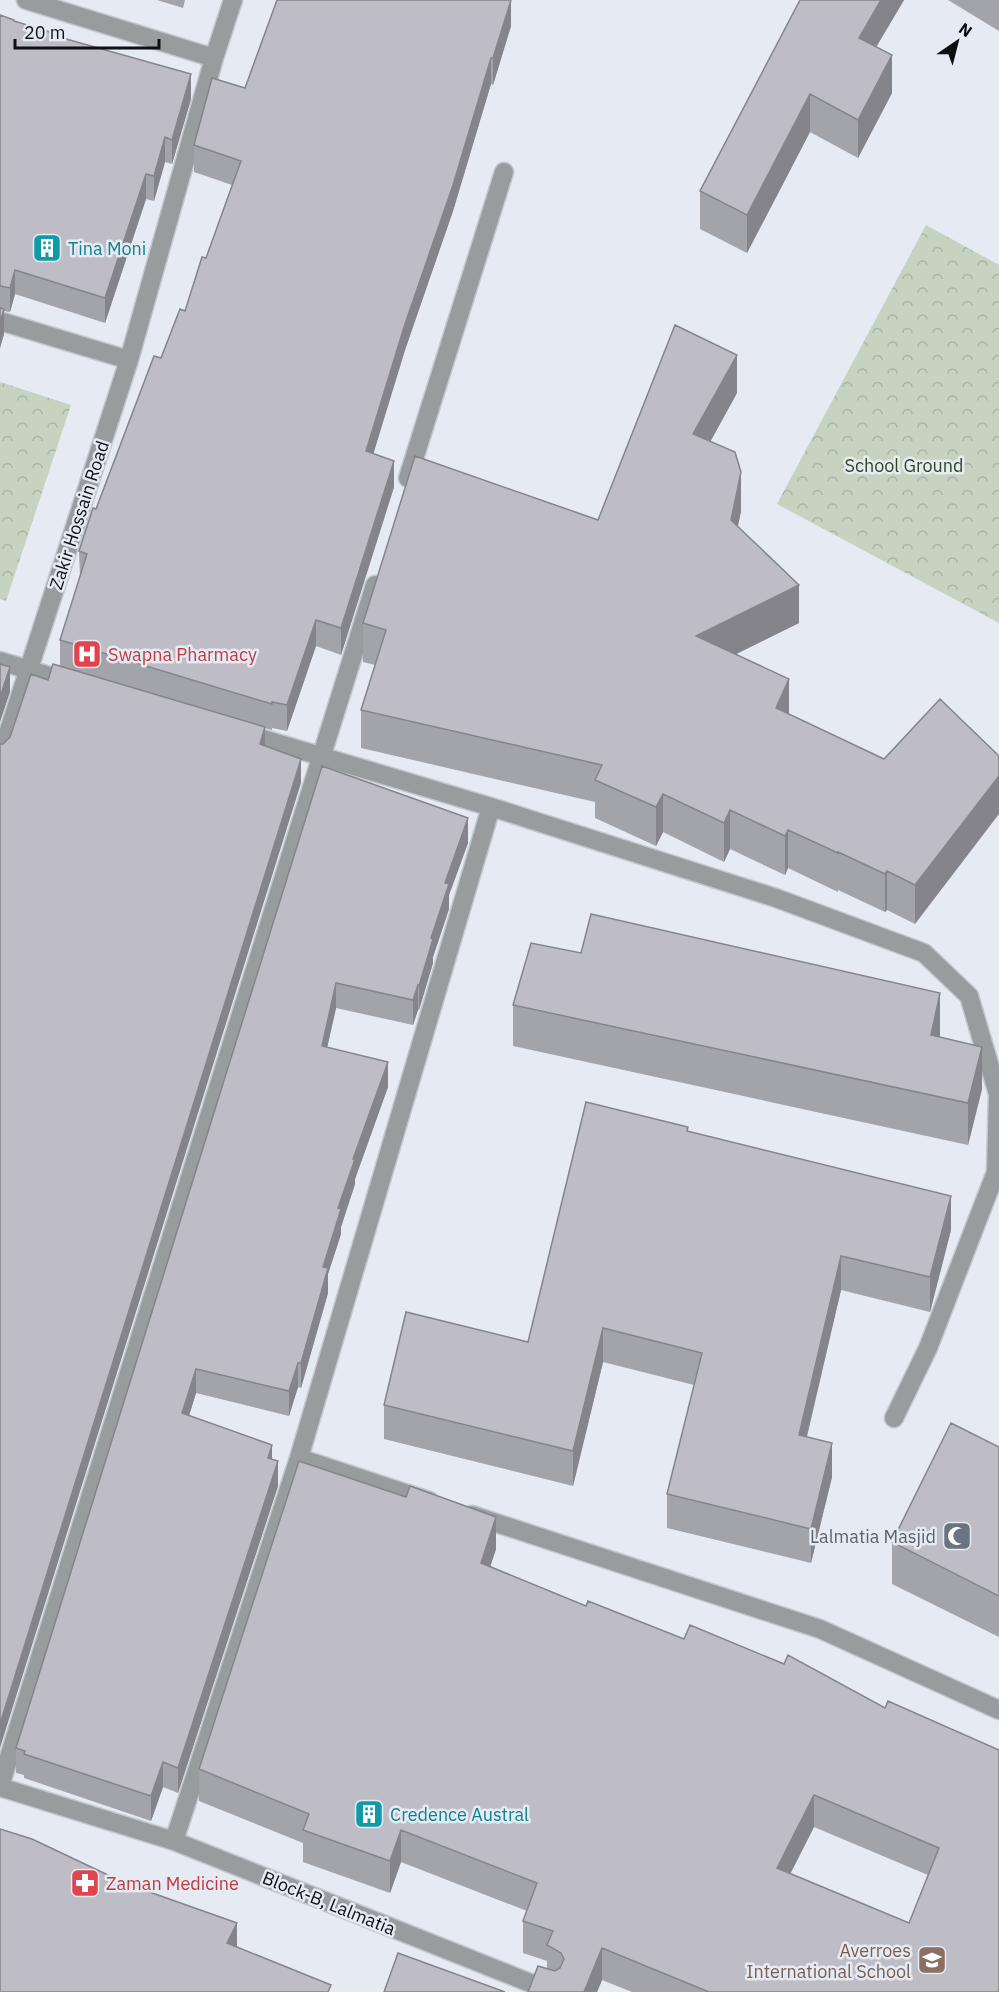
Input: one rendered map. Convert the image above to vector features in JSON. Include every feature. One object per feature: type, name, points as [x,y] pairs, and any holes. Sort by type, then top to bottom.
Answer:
[{"type":"street","points":[[26,0],[214,58]]},
{"type":"street","name":"Zakir Hossain Road","points":[[0,758],[129,360],[232,0]]},
{"type":"street","points":[[404,492],[504,172]]},
{"type":"street","points":[[0,321],[129,360]]},
{"type":"street","points":[[0,1786],[379,572]]},
{"type":"street","points":[[0,661],[85,687]]},
{"type":"street","points":[[231,729],[491,807],[776,898],[924,953],[969,996],[998,1094],[996,1172],[928,1348],[894,1418]]},
{"type":"street","points":[[174,1841],[299,1458],[491,807]]},
{"type":"street","points":[[299,1458],[820,1629],[999,1710]]},
{"type":"street","name":"Block-B, Lalmatia","points":[[0,1786],[174,1841],[553,1992]]},
{"type":"green space","name":"School Ground","points":[[926,225],[999,265],[999,623],[777,504]]},
{"type":"green space","points":[[0,382],[71,405],[6,601],[0,599]]},
{"type":"building","points":[[277,0],[511,0],[366,451],[394,461],[341,628],[316,620],[287,705],[272,702],[272,704],[60,640],[87,554],[79,551],[93,508],[96,509],[154,356],[161,358],[180,309],[185,311],[202,257],[206,258],[241,161],[194,145],[212,78],[245,88]]},
{"type":"building","points":[[800,0],[881,0],[859,38],[892,55],[858,120],[810,94],[747,215],[700,191]]},
{"type":"building","points":[[0,15],[53,33],[52,35],[191,74],[172,140],[165,137],[154,176],[146,174],[105,298],[15,270],[10,288],[0,286]]},
{"type":"building","points":[[0,308],[4,309],[0,323]]},
{"type":"building","points":[[675,325],[737,355],[693,434],[735,452],[741,472],[731,520],[799,585],[696,636],[789,679],[776,708],[884,759],[940,699],[999,756],[999,776],[915,885],[887,871],[885,874],[788,830],[785,836],[730,810],[724,823],[663,794],[656,807],[595,780],[602,765],[361,710],[386,630],[363,623],[415,456],[598,520]]},
{"type":"building","points":[[0,664],[10,667],[0,697]]},
{"type":"building","points":[[53,664],[265,727],[260,744],[301,759],[0,1724],[0,744],[10,737],[31,674],[48,680]]},
{"type":"building","points":[[322,766],[468,818],[445,883],[449,884],[413,1000],[336,983],[322,1046],[388,1062],[338,1208],[341,1209],[323,1267],[328,1268],[301,1363],[298,1363],[289,1391],[196,1369],[182,1413],[272,1445],[268,1458],[278,1461],[178,1768],[163,1762],[151,1796],[24,1754],[25,1751],[16,1748]]},
{"type":"building","points":[[591,914],[940,993],[931,1035],[982,1047],[968,1103],[513,1005],[531,943],[581,953]]},
{"type":"building","points":[[586,1102],[688,1127],[687,1131],[951,1196],[930,1277],[841,1256],[799,1435],[832,1443],[811,1529],[667,1494],[702,1353],[603,1328],[573,1451],[384,1405],[406,1312],[528,1342]]},
{"type":"building","name":"Lalmatia Masjid","points":[[951,1423],[999,1447],[999,1596],[892,1542]]},
{"type":"building","points":[[299,1461],[406,1497],[410,1486],[496,1517],[481,1563],[586,1606],[588,1601],[684,1639],[690,1625],[784,1664],[788,1655],[885,1708],[888,1701],[999,1750],[999,1992],[709,1992],[602,1948],[584,1992],[528,1992],[538,1966],[555,1971],[560,1968],[564,1959],[561,1953],[547,1945],[553,1931],[523,1921],[537,1883],[401,1830],[390,1861],[303,1830],[309,1814],[199,1769]],"holes":[[[814,1795],[939,1848],[909,1923],[777,1868]]]},
{"type":"building","points":[[0,1829],[32,1839],[127,1884],[237,1923],[227,1943],[331,1985],[328,1992],[0,1992]]},
{"type":"building","points":[[398,1953],[505,1992],[384,1992]]},
{"type":"place","name":"Tina Moni","points":[[47,248]]},
{"type":"place","name":"Swapna Pharmacy","points":[[87,654]]},
{"type":"place","name":"Lalmatia Masjid","points":[[957,1536]]},
{"type":"place","name":"Credence Austral","points":[[369,1814]]},
{"type":"place","name":"Zaman Medicine","points":[[85,1883]]},
{"type":"place","name":"Averroes International School","points":[[932,1960]]}]
